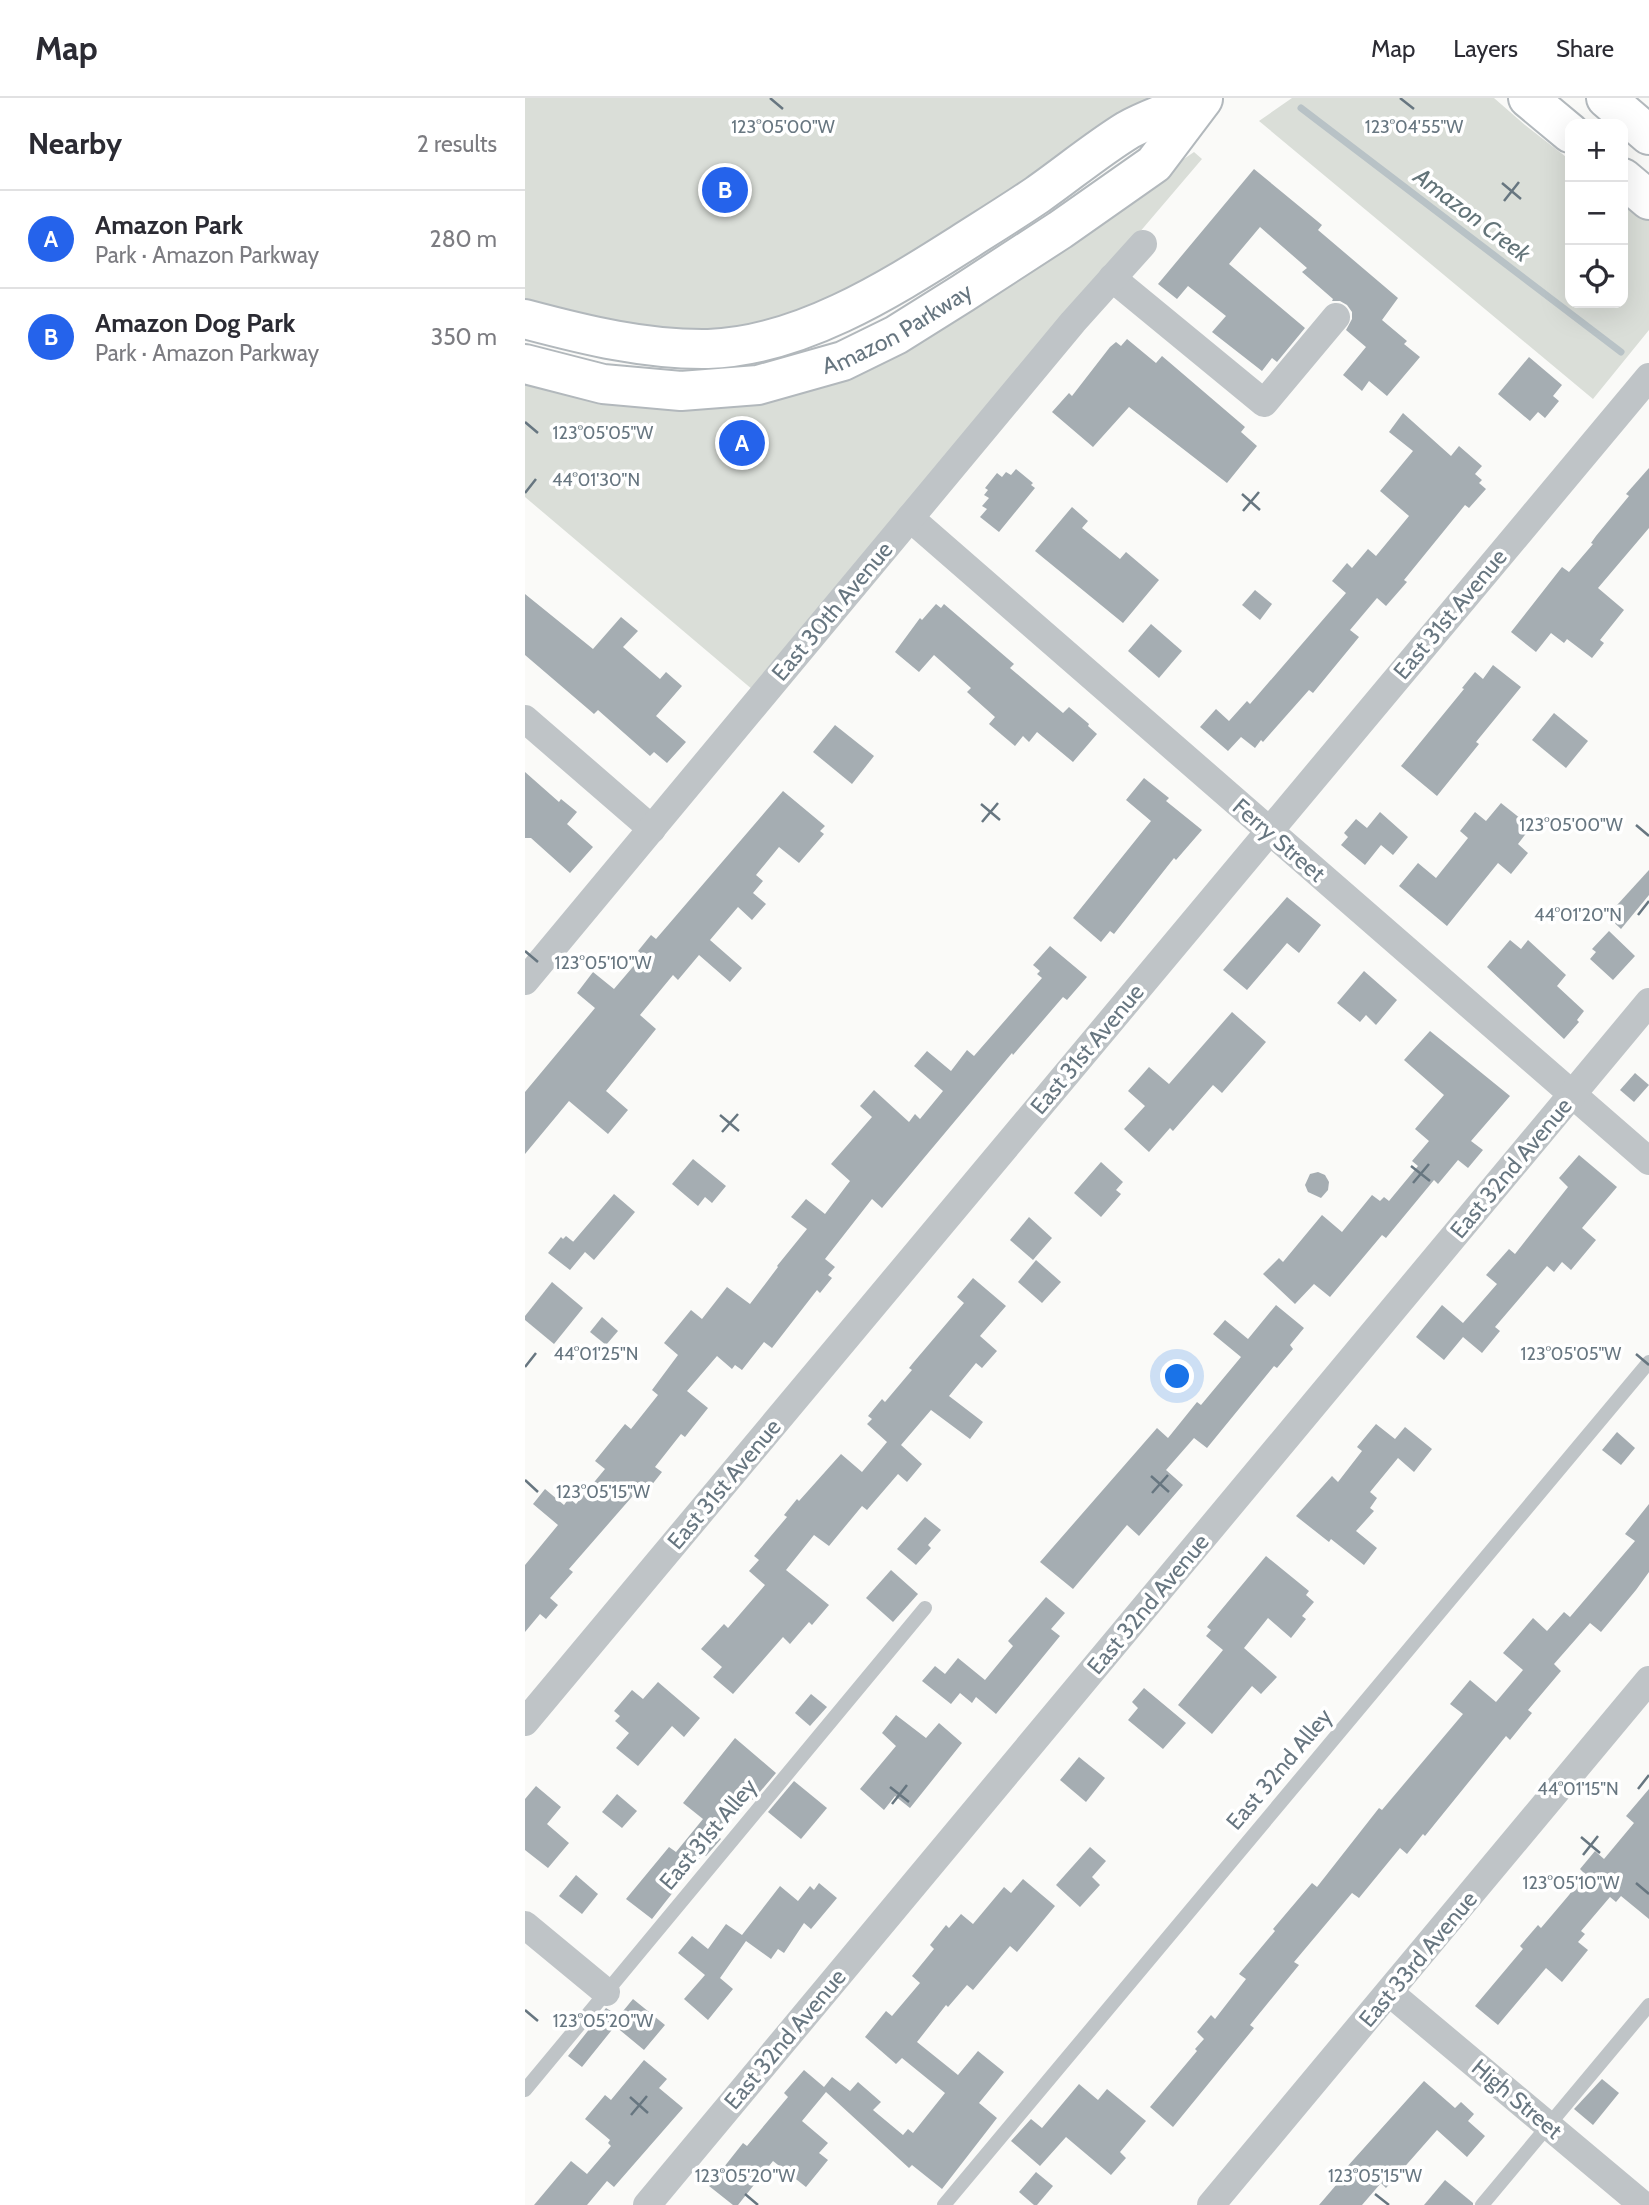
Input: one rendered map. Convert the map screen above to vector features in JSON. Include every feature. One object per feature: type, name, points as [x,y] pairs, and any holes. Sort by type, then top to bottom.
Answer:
[{"type":"main road","name":"Amazon Parkway","points":[[525,319],[614,341],[665,348],[710,349],[748,344],[795,331],[855,307],[930,264],[1032,199],[1129,130],[1203,98]]},
{"type":"main road","name":"Amazon Parkway","points":[[525,364],[603,384],[681,391],[758,386],[843,361],[896,335],[963,293],[1154,164],[1203,98]]},
{"type":"main road","points":[[1528,98],[1565,129]]},
{"type":"main road","points":[[1605,98],[1649,135]]},
{"type":"main road","points":[[1628,182],[1649,200]]},
{"type":"street","name":"East 30th Avenue","points":[[525,981],[1073,322],[1143,244]]},
{"type":"street","points":[[1112,278],[1264,403],[1336,317]]},
{"type":"street","name":"East 31st Avenue","points":[[525,1721],[1649,377]]},
{"type":"street","name":"Ferry Street","points":[[910,518],[1571,1096],[1649,1161]]},
{"type":"street","points":[[525,719],[652,829]]},
{"type":"street","name":"East 32nd Avenue","points":[[647,2205],[1649,1002]]},
{"type":"street","name":"East 33rd Avenue","points":[[1211,2205],[1649,1680]]},
{"type":"street","points":[[525,1925],[606,1992]]},
{"type":"street","name":"High Street","points":[[1390,1993],[1643,2205]]},
{"type":"lane","name":"East 32nd Alley","points":[[944,2205],[1649,1363]]},
{"type":"lane","name":"East 31st Alley","points":[[525,2090],[925,1608]]},
{"type":"lane","points":[[1482,2205],[1649,2005]]},
{"type":"shaded area","points":[[525,98],[1147,98],[944,237],[817,307],[745,326],[657,332],[525,301]]},
{"type":"shaded area","points":[[1292,98],[1494,98],[1565,156],[1565,308],[1628,308],[1628,202],[1649,217],[1649,330],[1593,399],[1259,121]]},
{"type":"shaded area","points":[[1194,152],[1202,159],[753,690],[525,497],[525,378],[760,398],[1053,249]]},
{"type":"building","points":[[1254,169],[1322,225],[1318,230],[1398,298],[1382,320],[1407,341],[1404,344],[1420,357],[1387,396],[1369,381],[1362,391],[1343,375],[1366,347],[1346,330],[1352,319],[1352,312],[1347,305],[1332,301],[1333,299],[1302,272],[1307,268],[1260,227],[1229,264],[1305,328],[1277,362],[1272,358],[1262,371],[1212,332],[1226,316],[1188,286],[1177,299],[1158,284]]},
{"type":"building","points":[[1127,339],[1156,363],[1162,356],[1245,427],[1241,432],[1257,446],[1227,483],[1129,407],[1093,447],[1052,412],[1069,393],[1072,396],[1110,347],[1116,342],[1121,346]]},
{"type":"building","points":[[1529,357],[1562,385],[1553,396],[1559,401],[1545,418],[1538,412],[1530,421],[1498,394]]},
{"type":"building","points":[[1403,413],[1451,456],[1459,446],[1482,466],[1475,474],[1486,489],[1469,508],[1465,505],[1386,606],[1377,598],[1350,630],[1359,637],[1313,693],[1309,690],[1255,748],[1241,737],[1228,751],[1200,727],[1216,709],[1229,721],[1247,701],[1250,704],[1346,593],[1332,581],[1347,563],[1352,568],[1368,549],[1376,556],[1409,516],[1380,491],[1413,451],[1389,432]]},
{"type":"building","points":[[1649,468],[1649,528],[1598,588],[1624,610],[1600,640],[1604,643],[1592,658],[1567,639],[1564,643],[1551,633],[1536,652],[1511,632],[1562,567],[1569,572],[1593,544],[1591,543],[1596,536],[1629,496],[1626,494]]},
{"type":"building","points":[[1016,469],[1033,483],[1031,485],[1035,488],[999,532],[980,517],[987,509],[982,506],[989,498],[984,495],[988,490],[985,488],[997,473],[1002,477],[1006,472],[1011,475]]},
{"type":"building","points":[[1072,507],[1088,521],[1082,528],[1120,559],[1126,552],[1159,580],[1123,623],[1035,551]]},
{"type":"building","points":[[1255,590],[1272,604],[1260,620],[1242,605]]},
{"type":"building","points":[[525,594],[593,649],[621,617],[638,631],[623,647],[660,679],[666,672],[682,686],[656,716],[686,742],[667,763],[654,752],[650,756],[598,710],[594,714],[525,655]]},
{"type":"building","points":[[936,604],[941,608],[944,604],[1014,664],[1010,668],[1063,713],[1069,707],[1089,724],[1097,734],[1073,762],[1037,732],[1029,742],[1023,736],[1015,746],[989,724],[995,717],[967,692],[971,688],[934,655],[919,672],[895,652],[920,618],[922,620]]},
{"type":"building","points":[[1151,624],[1182,651],[1159,678],[1128,651]]},
{"type":"building","points":[[1493,665],[1521,687],[1437,796],[1401,766],[1475,672],[1483,679]]},
{"type":"building","points":[[1554,713],[1588,741],[1566,768],[1532,740]]},
{"type":"building","points":[[835,725],[874,756],[852,784],[813,752]]},
{"type":"building","points":[[525,772],[559,802],[561,799],[577,812],[567,824],[593,847],[570,873],[531,838],[525,838]]},
{"type":"building","points":[[1144,778],[1169,798],[1166,801],[1202,830],[1176,860],[1174,858],[1114,934],[1110,931],[1101,942],[1073,918],[1151,821],[1126,800]]},
{"type":"building","points":[[783,791],[825,826],[820,831],[824,834],[799,863],[779,847],[756,875],[763,881],[753,893],[766,904],[752,920],[738,907],[710,940],[742,968],[730,982],[699,955],[678,980],[673,975],[640,1015],[656,1029],[606,1091],[628,1110],[608,1134],[569,1101],[525,1154],[525,1092],[595,1008],[577,993],[593,972],[614,989],[643,955],[638,951],[651,935],[656,939]]},
{"type":"building","points":[[1501,803],[1531,827],[1518,844],[1528,853],[1511,874],[1498,863],[1447,926],[1399,886],[1418,863],[1436,878],[1468,838],[1460,831],[1475,812],[1486,821]]},
{"type":"building","points":[[1380,812],[1408,837],[1393,855],[1381,845],[1365,865],[1341,845],[1348,837],[1344,833],[1356,819],[1367,828]]},
{"type":"building","points":[[1649,870],[1649,895],[1621,929],[1607,916]]},
{"type":"building","points":[[1287,897],[1321,925],[1299,953],[1287,943],[1247,990],[1223,970]]},
{"type":"building","points":[[1609,931],[1635,956],[1613,980],[1590,959],[1596,952],[1592,949]]},
{"type":"building","points":[[1510,940],[1521,949],[1528,940],[1566,975],[1557,986],[1584,1011],[1577,1020],[1579,1022],[1564,1039],[1487,967]]},
{"type":"building","points":[[1050,946],[1087,977],[1067,1000],[1063,997],[1013,1055],[1012,1053],[882,1208],[872,1199],[825,1259],[835,1267],[828,1275],[832,1278],[820,1293],[817,1290],[772,1348],[764,1342],[742,1370],[735,1365],[732,1369],[717,1356],[687,1391],[708,1408],[685,1437],[681,1434],[655,1467],[662,1472],[643,1496],[637,1491],[569,1569],[573,1572],[550,1598],[558,1605],[546,1619],[540,1614],[525,1632],[525,1565],[558,1525],[533,1504],[545,1489],[564,1505],[569,1498],[576,1504],[605,1469],[595,1461],[625,1424],[631,1429],[658,1395],[652,1390],[678,1355],[664,1343],[691,1310],[702,1319],[727,1287],[750,1304],[807,1229],[791,1217],[806,1199],[825,1214],[850,1181],[831,1164],[872,1117],[860,1106],[874,1090],[909,1122],[915,1114],[920,1119],[943,1091],[914,1066],[927,1051],[951,1071],[967,1050],[974,1056],[1042,978],[1037,974],[1040,971],[1033,965]]},
{"type":"building","points":[[1364,971],[1397,1000],[1376,1025],[1366,1015],[1360,1022],[1337,1003]]},
{"type":"building","points":[[1232,1012],[1266,1042],[1222,1093],[1213,1085],[1173,1131],[1170,1128],[1149,1152],[1124,1129],[1145,1106],[1128,1091],[1149,1067],[1169,1084]]},
{"type":"building","points":[[1430,1031],[1510,1096],[1471,1141],[1483,1150],[1468,1168],[1458,1160],[1438,1184],[1434,1180],[1386,1238],[1382,1235],[1330,1297],[1314,1284],[1295,1304],[1263,1274],[1279,1258],[1283,1262],[1322,1215],[1342,1232],[1372,1195],[1380,1201],[1384,1197],[1389,1201],[1418,1166],[1412,1161],[1429,1141],[1415,1129],[1444,1095],[1404,1060]]},
{"type":"building","points":[[1635,1073],[1649,1085],[1634,1102],[1620,1090]]},
{"type":"building","points":[[1579,1155],[1617,1187],[1582,1228],[1596,1240],[1571,1270],[1562,1262],[1554,1272],[1547,1266],[1495,1327],[1500,1331],[1482,1353],[1463,1337],[1444,1360],[1416,1337],[1442,1305],[1463,1323],[1497,1284],[1486,1275],[1509,1249],[1515,1254],[1568,1187],[1559,1178]]},
{"type":"building","points":[[693,1159],[726,1186],[712,1203],[705,1197],[698,1206],[672,1184]]},
{"type":"building","points":[[1101,1162],[1123,1182],[1116,1190],[1121,1194],[1101,1217],[1074,1193]]},
{"type":"building","points":[[1318,1172],[1325,1175],[1329,1182],[1328,1190],[1321,1198],[1308,1192],[1305,1185],[1310,1174]]},
{"type":"building","points":[[614,1194],[635,1212],[594,1260],[585,1252],[570,1270],[548,1253],[561,1237],[563,1239],[566,1236],[573,1242]]},
{"type":"building","points":[[1029,1217],[1052,1238],[1033,1260],[1010,1240]]},
{"type":"building","points":[[1036,1260],[1061,1282],[1042,1303],[1018,1282]]},
{"type":"building","points":[[973,1278],[1006,1306],[980,1336],[997,1351],[982,1368],[976,1363],[949,1396],[983,1422],[970,1439],[931,1410],[901,1445],[922,1464],[907,1482],[898,1474],[867,1510],[862,1506],[829,1546],[814,1535],[786,1570],[829,1605],[812,1625],[809,1622],[790,1644],[783,1637],[733,1694],[713,1677],[722,1667],[701,1649],[724,1624],[728,1628],[765,1585],[749,1571],[759,1560],[754,1556],[787,1517],[784,1515],[797,1499],[799,1501],[841,1454],[862,1472],[887,1442],[867,1424],[872,1419],[868,1416],[882,1399],[885,1402],[912,1370],[909,1368],[964,1303],[957,1297]]},
{"type":"building","points":[[552,1282],[583,1308],[554,1344],[525,1320],[525,1316]]},
{"type":"building","points":[[1276,1305],[1304,1328],[1290,1345],[1293,1349],[1277,1368],[1274,1366],[1207,1448],[1194,1438],[1166,1470],[1183,1485],[1139,1536],[1127,1525],[1073,1589],[1040,1562],[1157,1428],[1168,1438],[1197,1402],[1201,1405],[1241,1357],[1213,1334],[1225,1320],[1248,1339]]},
{"type":"building","points":[[602,1317],[618,1331],[606,1345],[590,1332]]},
{"type":"building","points":[[1376,1424],[1395,1439],[1405,1427],[1432,1449],[1414,1472],[1398,1458],[1370,1492],[1377,1498],[1370,1508],[1374,1511],[1356,1531],[1377,1548],[1364,1565],[1296,1516],[1332,1476],[1338,1482],[1362,1451],[1357,1447]]},
{"type":"building","points":[[1617,1432],[1635,1448],[1621,1465],[1602,1450]]},
{"type":"building","points":[[1649,1504],[1649,1572],[1636,1590],[1601,1632],[1590,1623],[1554,1664],[1561,1671],[1528,1710],[1532,1713],[1510,1740],[1506,1736],[1425,1836],[1423,1834],[1407,1854],[1400,1848],[1359,1898],[1352,1893],[1294,1962],[1299,1965],[1250,2025],[1254,2028],[1173,2127],[1150,2107],[1197,2051],[1195,2049],[1204,2039],[1197,2032],[1211,2015],[1215,2019],[1246,1979],[1239,1974],[1275,1931],[1273,1929],[1312,1883],[1317,1887],[1379,1808],[1382,1810],[1463,1714],[1450,1704],[1470,1680],[1496,1702],[1523,1670],[1503,1653],[1533,1618],[1547,1631],[1564,1612],[1570,1617],[1635,1541],[1625,1534]]},
{"type":"building","points":[[925,1517],[941,1530],[928,1545],[931,1548],[916,1565],[897,1549]]},
{"type":"building","points":[[1266,1556],[1309,1591],[1306,1595],[1314,1602],[1302,1616],[1306,1619],[1291,1638],[1268,1618],[1244,1648],[1277,1677],[1261,1694],[1252,1686],[1212,1734],[1178,1705],[1223,1650],[1206,1636],[1211,1630],[1207,1627]]},
{"type":"building","points":[[891,1570],[918,1594],[893,1622],[866,1598]]},
{"type":"building","points":[[1046,1597],[1065,1613],[1051,1629],[1060,1636],[996,1714],[976,1697],[972,1703],[960,1693],[951,1704],[922,1681],[935,1666],[945,1674],[958,1658],[985,1680],[1013,1646],[1008,1641]]},
{"type":"building","points":[[658,1682],[700,1718],[684,1737],[672,1726],[638,1766],[616,1748],[629,1733],[615,1721],[620,1716],[614,1711],[632,1690],[643,1699]]},
{"type":"building","points":[[1144,1688],[1186,1723],[1163,1749],[1128,1720],[1138,1708],[1132,1702]]},
{"type":"building","points":[[811,1694],[827,1707],[810,1726],[795,1713]]},
{"type":"building","points":[[896,1715],[926,1738],[939,1723],[962,1743],[910,1808],[895,1796],[884,1810],[860,1789],[896,1746],[882,1733]]},
{"type":"building","points":[[735,1738],[776,1773],[753,1800],[749,1796],[717,1835],[721,1839],[706,1856],[703,1854],[652,1919],[626,1899],[669,1847],[676,1852],[703,1819],[683,1803]]},
{"type":"building","points":[[1079,1757],[1105,1778],[1086,1802],[1060,1780]]},
{"type":"building","points":[[794,1781],[827,1808],[801,1839],[768,1812]]},
{"type":"building","points":[[536,1786],[561,1807],[547,1824],[569,1843],[548,1868],[525,1850],[525,1799]]},
{"type":"building","points":[[1649,1789],[1649,1919],[1621,1896],[1616,1902],[1610,1897],[1581,1931],[1585,1934],[1578,1942],[1588,1950],[1562,1982],[1546,1968],[1498,2025],[1475,2006],[1523,1949],[1520,1946],[1538,1925],[1541,1928],[1569,1895],[1585,1874],[1580,1869],[1595,1851],[1604,1859],[1634,1823],[1626,1816]]},
{"type":"building","points":[[617,1794],[637,1811],[622,1828],[602,1812]]},
{"type":"building","points":[[1090,1847],[1106,1861],[1092,1877],[1100,1885],[1080,1907],[1056,1885]]},
{"type":"building","points":[[576,1875],[598,1894],[582,1914],[559,1896]]},
{"type":"building","points":[[1023,1879],[1055,1906],[1017,1952],[1010,1946],[973,1990],[967,1985],[948,2007],[946,2005],[917,2042],[958,2075],[978,2051],[1004,2072],[979,2103],[997,2118],[942,2189],[912,2165],[909,2168],[826,2092],[802,2121],[828,2143],[819,2153],[828,2160],[806,2187],[773,2161],[738,2205],[733,2205],[709,2186],[743,2143],[747,2146],[788,2097],[784,2093],[804,2070],[824,2087],[832,2077],[850,2091],[858,2082],[881,2102],[873,2110],[903,2135],[908,2129],[913,2133],[945,2093],[902,2058],[896,2064],[865,2037],[886,2011],[892,2016],[920,1983],[912,1976],[934,1949],[930,1945],[946,1925],[949,1928],[961,1914],[973,1924],[1004,1887],[1011,1893]]},
{"type":"building","points":[[819,1883],[837,1898],[811,1929],[804,1923],[784,1953],[778,1949],[771,1959],[746,1941],[720,1978],[733,1989],[708,2020],[684,1999],[705,1975],[678,1953],[692,1936],[708,1949],[726,1924],[742,1935],[780,1886],[798,1901],[810,1886],[814,1890]]},
{"type":"building","points":[[633,1999],[665,2025],[644,2050],[615,2026],[582,2067],[568,2056],[606,2008],[619,2016]]},
{"type":"building","points":[[644,2060],[667,2079],[659,2088],[683,2108],[614,2187],[607,2181],[587,2205],[534,2205],[571,2161],[587,2174],[611,2146],[608,2143],[610,2140],[585,2119],[605,2095],[611,2100]]},
{"type":"building","points":[[1602,2079],[1619,2093],[1593,2125],[1574,2109]]},
{"type":"building","points":[[1424,2081],[1455,2108],[1461,2102],[1474,2114],[1468,2121],[1485,2136],[1467,2157],[1437,2130],[1386,2188],[1381,2183],[1362,2205],[1319,2205],[1349,2170],[1346,2168]]},
{"type":"building","points":[[1079,2084],[1098,2100],[1107,2089],[1146,2121],[1120,2152],[1126,2158],[1111,2175],[1066,2137],[1040,2166],[1011,2141],[1031,2119],[1042,2128]]},
{"type":"building","points":[[1036,2172],[1053,2186],[1037,2205],[1034,2205],[1019,2192]]},
{"type":"building","points":[[1445,2180],[1473,2203],[1473,2205],[1424,2205]]},
{"type":"waterway","name":"Amazon Creek","points":[[1301,108],[1621,352]]},
{"type":"place","name":"Amazon Dog Park","points":[[725,190]]},
{"type":"place","name":"Amazon Park","points":[[742,443]]}]
